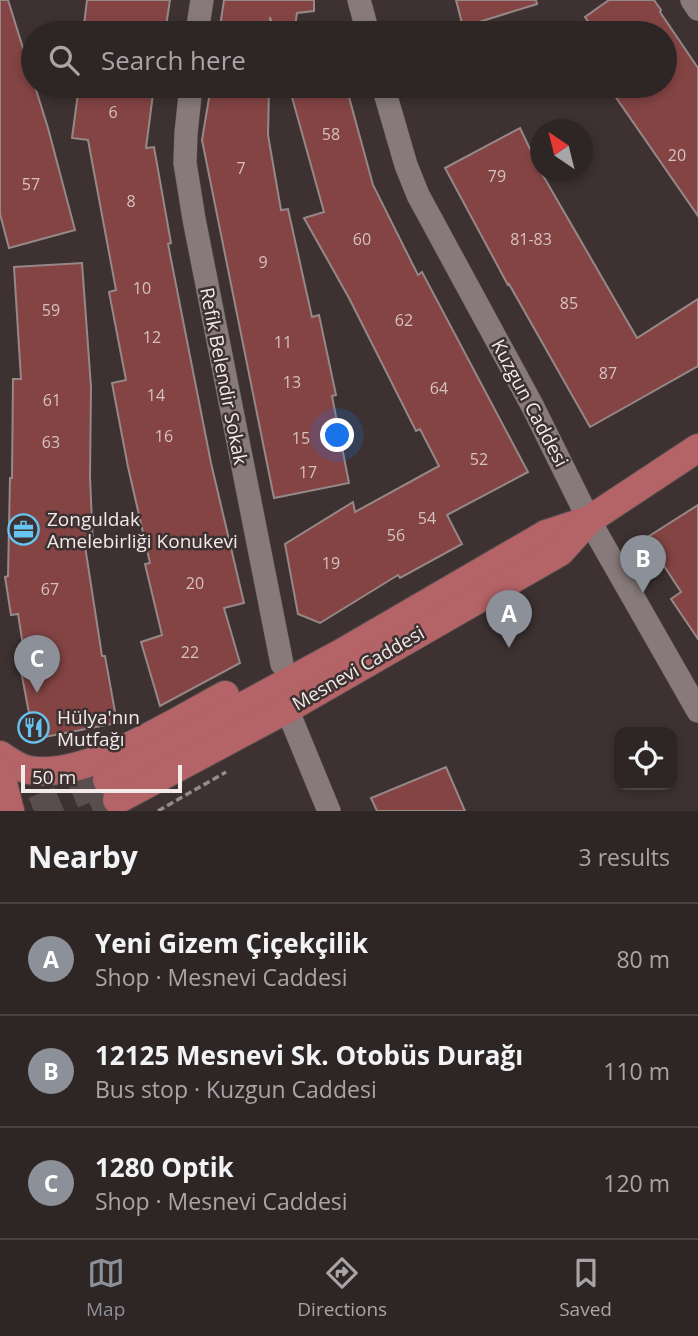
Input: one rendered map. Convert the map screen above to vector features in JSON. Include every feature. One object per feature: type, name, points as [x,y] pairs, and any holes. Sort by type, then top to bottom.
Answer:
[{"type":"main road","name":"Mesnevi Caddesi","points":[[589,520],[545,534],[112,790],[291,719],[560,552],[589,520],[698,448]]},
{"type":"main road","points":[[0,755],[12,764],[28,770],[50,771],[74,767],[105,757],[148,736],[282,664],[343,652]]},
{"type":"main road","points":[[0,771],[10,811]]},
{"type":"street","points":[[199,21],[202,0]]},
{"type":"street","points":[[359,0],[365,21]]},
{"type":"street","name":"Refik Belendir Sokak","points":[[190,98],[185,163],[194,219],[282,664]]},
{"type":"street","name":"Kuzgun Caddesi","points":[[387,98],[418,195],[533,407],[589,520],[698,711]]},
{"type":"street","points":[[291,719],[330,811]]},
{"type":"building","points":[[0,0],[8,0],[21,42],[21,98],[39,98],[75,230],[9,248],[0,214]]},
{"type":"building","points":[[87,0],[170,0],[167,21],[84,21]]},
{"type":"building","points":[[224,0],[314,0],[314,11],[297,13],[296,21],[271,21],[270,17],[270,21],[221,21]]},
{"type":"building","points":[[456,0],[536,0],[537,4],[482,21],[461,21]]},
{"type":"building","points":[[609,0],[654,0],[666,21],[588,21],[585,17]]},
{"type":"building","points":[[677,37],[698,68],[698,216],[616,98],[677,98]]},
{"type":"building","points":[[77,98],[152,98],[146,148],[154,147],[171,243],[168,244],[211,463],[244,603],[224,608],[240,663],[160,706],[141,642],[162,635],[145,564],[150,563],[112,383],[126,380],[109,292],[116,290],[88,140],[72,138]]},
{"type":"building","points":[[209,98],[269,98],[268,135],[281,210],[288,209],[312,317],[319,315],[336,395],[332,396],[349,483],[274,498],[202,140]]},
{"type":"building","points":[[292,98],[349,98],[373,185],[418,275],[422,272],[528,472],[447,515],[462,544],[400,578],[398,575],[320,623],[298,614],[285,544],[353,502],[355,512],[439,466],[420,429],[416,431],[349,298],[304,218],[324,212]]},
{"type":"building","points":[[520,128],[530,149],[530,182],[547,182],[637,338],[698,299],[698,366],[590,427],[508,285],[445,168]]},
{"type":"building","points":[[82,263],[91,387],[90,477],[93,546],[85,546],[102,656],[105,656],[117,723],[34,739],[21,671],[27,670],[18,614],[11,615],[5,577],[8,576],[12,478],[13,379],[21,379],[14,267]]},
{"type":"building","points":[[698,505],[698,639],[671,599],[681,592],[646,538]]},
{"type":"building","points":[[446,767],[465,811],[377,811],[371,798]]},
{"type":"tunnel","points":[[34,811],[107,780]]},
{"type":"tunnel","points":[[93,811],[117,800]]},
{"type":"place","name":"Zonguldak Amelebirliği Konukevi","points":[[24,530]]},
{"type":"place","name":"12125 Mesnevi Sk. Otobüs Durağı","points":[[643,593]]},
{"type":"place","name":"Yeni Gizem Çiçekçilik","points":[[509,648]]},
{"type":"place","name":"1280 Optik","points":[[37,693]]},
{"type":"place","name":"Hülya'nın Mutfağı","points":[[34,728]]}]
